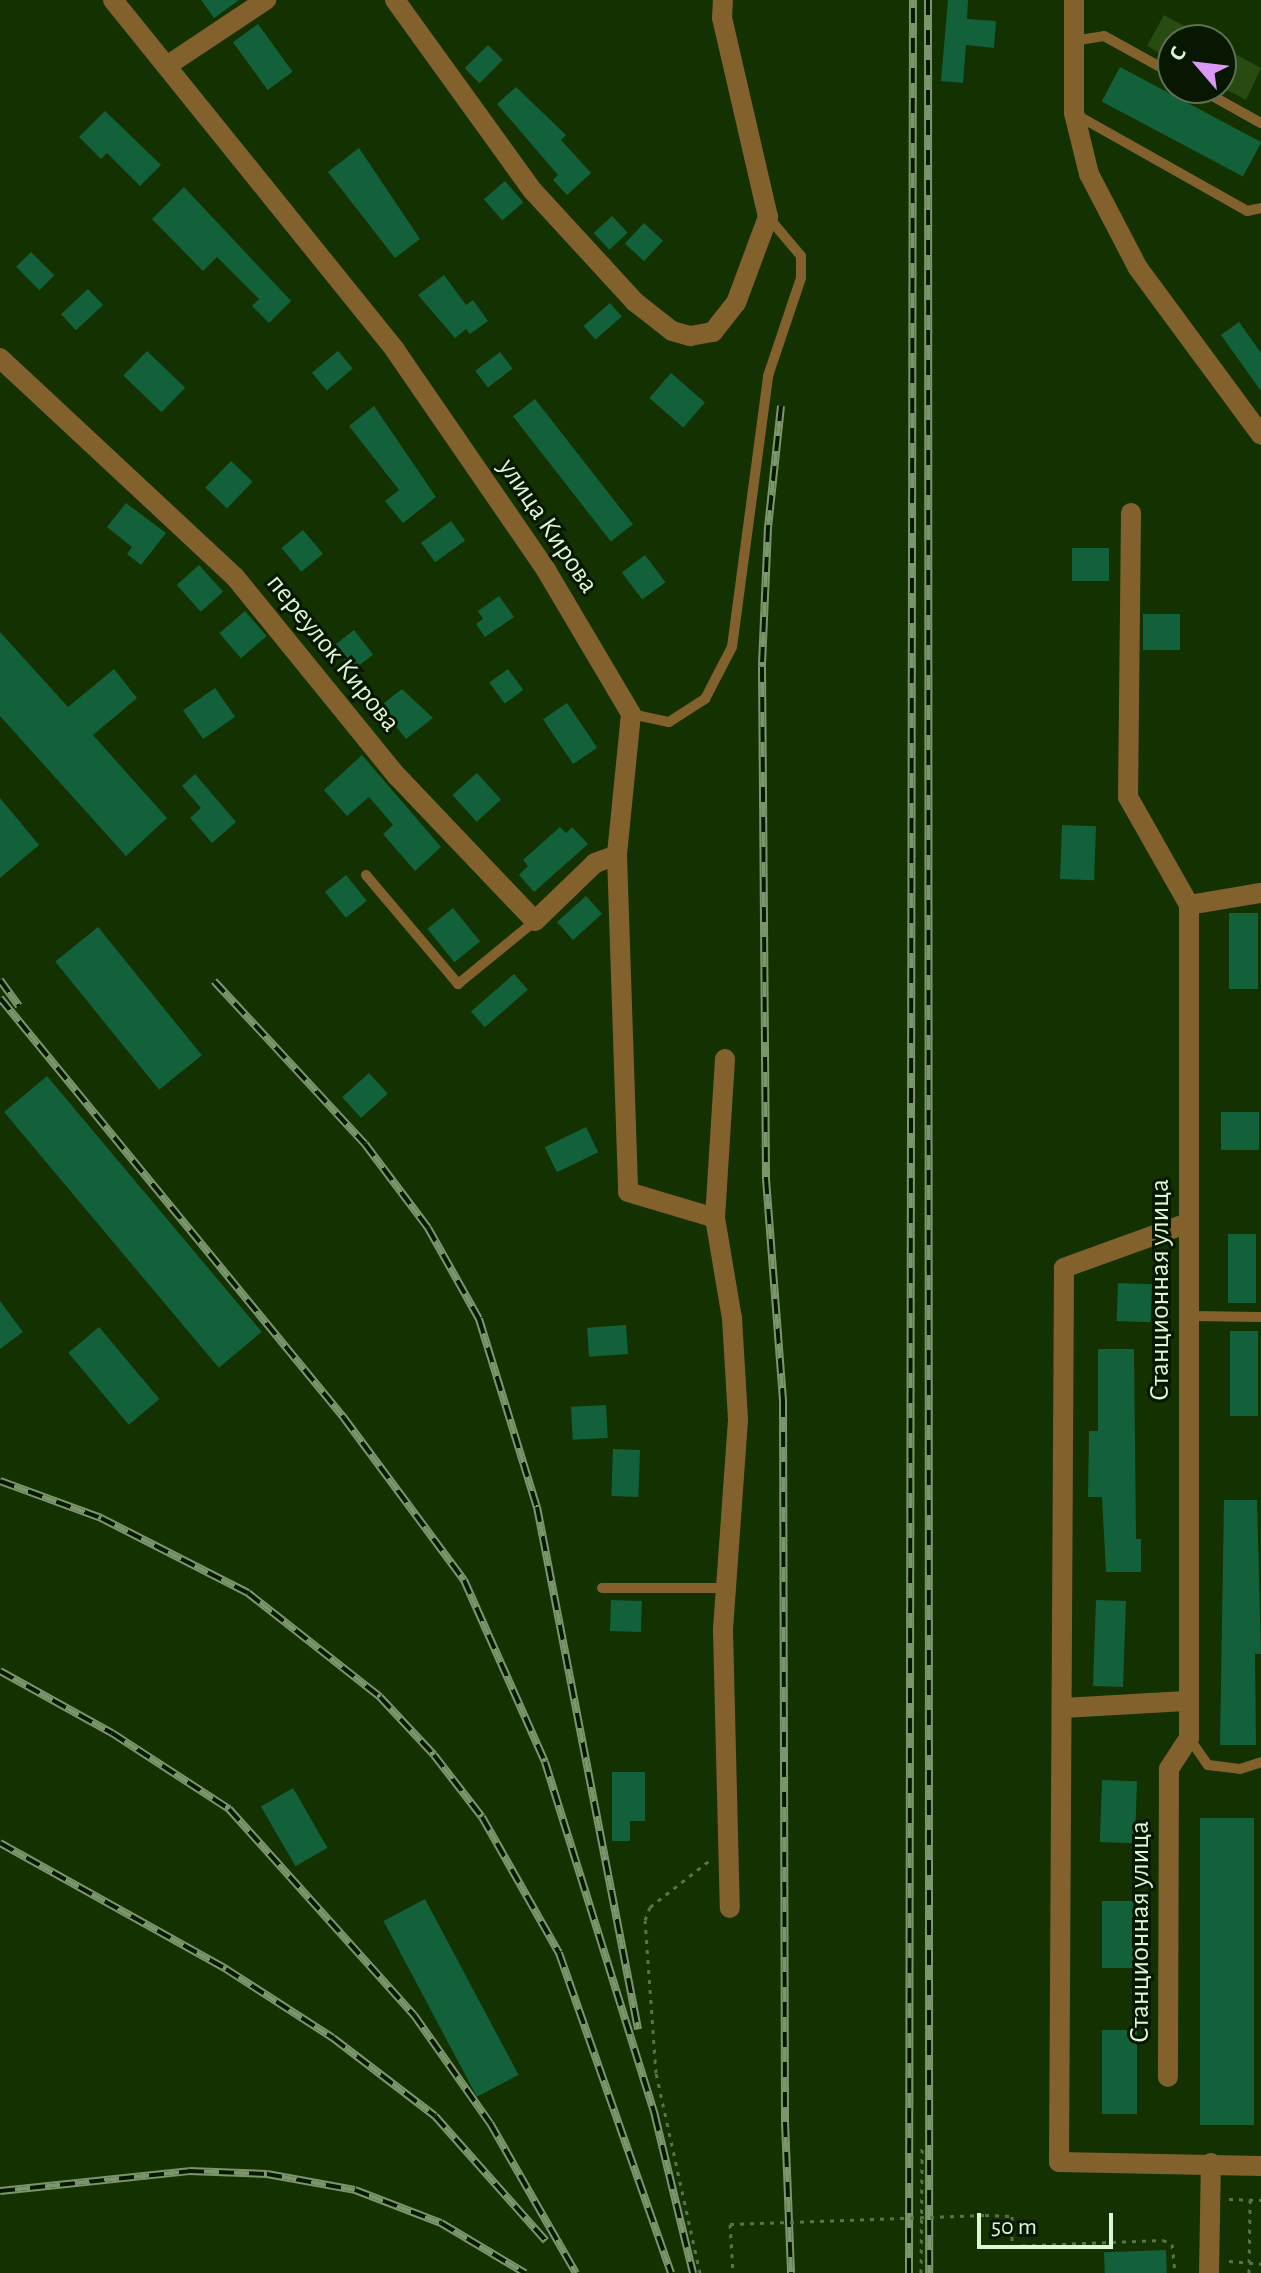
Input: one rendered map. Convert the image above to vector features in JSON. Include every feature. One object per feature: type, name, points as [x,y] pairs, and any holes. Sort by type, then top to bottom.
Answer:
[{"type":"street","name":"улица Кирова","points":[[113,0],[395,350],[546,570],[631,714]]},
{"type":"street","points":[[168,65],[266,0]]},
{"type":"street","points":[[395,0],[533,191],[635,302],[672,331],[690,336],[713,332],[736,303],[768,217],[722,18],[723,0]]},
{"type":"street","points":[[1074,0],[1074,113],[1089,174],[1138,268],[1261,435]]},
{"type":"street","name":"переулок Кирова","points":[[0,358],[243,585],[397,776],[535,921]]},
{"type":"street","name":"Станционная улица","points":[[1131,513],[1128,797],[1189,905],[1188,1223],[1191,1316],[1186,1701],[1189,1738],[1169,1769],[1168,2077]]},
{"type":"street","points":[[631,714],[617,855],[628,1192],[715,1218]]},
{"type":"street","points":[[535,921],[595,863],[617,855]]},
{"type":"street","points":[[1189,905],[1261,893]]},
{"type":"street","points":[[725,1059],[715,1218],[732,1318],[738,1420],[726,1588],[730,1908]]},
{"type":"street","points":[[1188,1223],[1064,1268],[1059,2162],[1261,2166]]},
{"type":"street","points":[[1063,1708],[1186,1701]]},
{"type":"street","points":[[1210,2267],[1211,2163]]},
{"type":"lane","points":[[1073,41],[1104,36],[1157,65]]},
{"type":"lane","points":[[1227,104],[1261,123]]},
{"type":"lane","points":[[1074,113],[1247,211],[1261,208]]},
{"type":"lane","points":[[631,714],[669,722],[705,699],[732,647],[768,376],[801,278],[801,256],[768,217]]},
{"type":"lane","points":[[366,875],[458,984],[535,921]]},
{"type":"lane","points":[[1191,1316],[1261,1317]]},
{"type":"lane","points":[[602,1588],[726,1588]]},
{"type":"lane","points":[[1189,1738],[1208,1765],[1240,1769],[1261,1762]]},
{"type":"path","points":[[700,2273],[656,2073],[645,1920],[650,1907],[728,1846]]},
{"type":"path","points":[[921,2273],[922,2146]]},
{"type":"path","points":[[1211,2198],[1261,2200]]},
{"type":"path","points":[[1249,2273],[1250,2200]]},
{"type":"path","points":[[733,2273],[730,2224],[985,2215],[1012,2216],[1012,2246],[1163,2240],[1172,2244],[1175,2273]]},
{"type":"path","points":[[1210,2267],[1261,2264]]},
{"type":"green space","points":[[1164,15],[1181,24],[1159,24]]},
{"type":"green space","points":[[1157,28],[1157,51],[1147,46]]},
{"type":"green space","points":[[1237,55],[1261,68],[1246,100],[1237,95]]},
{"type":"building","points":[[201,0],[239,0],[214,18]]},
{"type":"building","points":[[948,0],[968,0],[967,19],[996,21],[994,48],[966,45],[963,83],[941,81]]},
{"type":"building","points":[[258,24],[293,72],[268,90],[233,42]]},
{"type":"building","points":[[488,45],[503,60],[480,83],[465,68]]},
{"type":"building","points":[[1120,67],[1157,87],[1157,104],[1190,104],[1261,143],[1243,177],[1102,101]]},
{"type":"building","points":[[516,87],[566,135],[561,140],[591,173],[567,195],[553,180],[558,175],[497,104]]},
{"type":"building","points":[[105,111],[161,165],[140,186],[107,153],[101,159],[79,137]]},
{"type":"building","points":[[359,148],[420,239],[395,258],[328,172]]},
{"type":"building","points":[[505,181],[523,202],[502,221],[484,199]]},
{"type":"building","points":[[184,187],[291,301],[269,323],[252,306],[259,299],[217,257],[203,271],[152,219]]},
{"type":"building","points":[[612,216],[628,233],[609,250],[594,233]]},
{"type":"building","points":[[644,223],[663,241],[644,261],[625,243]]},
{"type":"building","points":[[31,252],[54,275],[39,290],[16,267]]},
{"type":"building","points":[[444,275],[466,305],[473,300],[488,321],[470,334],[466,329],[455,338],[418,295]]},
{"type":"building","points":[[88,289],[103,305],[76,330],[61,314]]},
{"type":"building","points":[[610,303],[622,317],[595,340],[584,326]]},
{"type":"building","points":[[1239,322],[1261,353],[1261,391],[1221,335]]},
{"type":"building","points":[[147,351],[185,388],[162,412],[123,375]]},
{"type":"building","points":[[338,351],[353,369],[327,390],[312,373]]},
{"type":"building","points":[[500,352],[513,369],[488,387],[475,371]]},
{"type":"building","points":[[671,373],[705,403],[683,427],[649,398]]},
{"type":"building","points":[[535,399],[633,524],[611,542],[513,416]]},
{"type":"building","points":[[374,406],[436,497],[403,523],[385,501],[399,490],[349,426]]},
{"type":"building","points":[[231,461],[253,482],[227,508],[205,488]]},
{"type":"building","points":[[126,503],[166,533],[141,565],[127,554],[132,547],[107,527]]},
{"type":"building","points":[[451,521],[465,540],[435,562],[421,543]]},
{"type":"building","points":[[303,530],[323,554],[301,572],[282,548]]},
{"type":"building","points":[[1072,548],[1109,548],[1109,581],[1072,581]]},
{"type":"building","points":[[645,555],[665,582],[642,600],[622,572]]},
{"type":"building","points":[[199,565],[223,592],[201,612],[177,585]]},
{"type":"building","points":[[499,596],[514,617],[485,637],[476,624],[483,619],[478,611]]},
{"type":"building","points":[[245,611],[267,636],[241,658],[219,633]]},
{"type":"building","points":[[1143,614],[1180,614],[1180,650],[1143,650]]},
{"type":"building","points":[[354,630],[373,654],[353,670],[334,646]]},
{"type":"building","points":[[0,632],[68,707],[114,669],[137,698],[93,735],[167,818],[126,856],[0,716]]},
{"type":"building","points":[[508,669],[523,690],[505,704],[489,683]]},
{"type":"building","points":[[215,688],[235,717],[203,739],[183,710]]},
{"type":"building","points":[[402,689],[433,718],[406,739],[380,706]]},
{"type":"building","points":[[567,703],[597,748],[573,764],[543,719]]},
{"type":"building","points":[[362,755],[441,847],[415,871],[383,834],[393,825],[369,797],[347,816],[324,790]]},
{"type":"building","points":[[477,773],[501,800],[477,822],[452,795]]},
{"type":"building","points":[[195,774],[236,822],[212,843],[190,818],[201,808],[182,786]]},
{"type":"building","points":[[0,798],[39,845],[0,878]]},
{"type":"building","points":[[1062,825],[1096,826],[1094,880],[1060,879]]},
{"type":"building","points":[[560,827],[566,833],[572,827],[588,844],[534,892],[519,875],[528,866],[523,860]]},
{"type":"building","points":[[346,875],[367,901],[346,918],[325,892]]},
{"type":"building","points":[[586,896],[602,914],[573,940],[557,922]]},
{"type":"building","points":[[453,908],[480,941],[454,962],[427,929]]},
{"type":"building","points":[[1229,913],[1258,913],[1258,989],[1229,989]]},
{"type":"building","points":[[98,927],[202,1055],[159,1090],[55,962]]},
{"type":"building","points":[[514,974],[528,990],[485,1027],[471,1011]]},
{"type":"building","points":[[369,1073],[388,1094],[361,1118],[342,1097]]},
{"type":"building","points":[[47,1076],[262,1332],[219,1368],[4,1112]]},
{"type":"building","points":[[1221,1112],[1259,1112],[1259,1150],[1221,1150]]},
{"type":"building","points":[[586,1127],[598,1152],[557,1172],[545,1147]]},
{"type":"building","points":[[1228,1234],[1256,1234],[1256,1303],[1228,1303]]},
{"type":"building","points":[[1118,1283],[1152,1284],[1151,1322],[1117,1321]]},
{"type":"building","points":[[0,1301],[23,1332],[0,1349]]},
{"type":"building","points":[[626,1325],[628,1354],[589,1357],[587,1328]]},
{"type":"building","points":[[99,1327],[159,1399],[129,1425],[68,1353]]},
{"type":"building","points":[[1230,1331],[1258,1331],[1258,1416],[1230,1416]]},
{"type":"building","points":[[1098,1349],[1134,1349],[1136,1539],[1141,1539],[1141,1572],[1106,1572],[1102,1497],[1088,1497],[1089,1431],[1098,1431]]},
{"type":"building","points":[[606,1405],[608,1438],[573,1440],[571,1407]]},
{"type":"building","points":[[613,1449],[640,1450],[638,1497],[611,1496]]},
{"type":"building","points":[[1224,1500],[1257,1500],[1261,1654],[1255,1654],[1256,1745],[1220,1745]]},
{"type":"building","points":[[611,1600],[642,1601],[641,1632],[610,1631]]},
{"type":"building","points":[[1096,1600],[1126,1601],[1123,1687],[1093,1686]]},
{"type":"building","points":[[612,1772],[645,1772],[645,1821],[630,1821],[630,1841],[612,1841]]},
{"type":"building","points":[[1102,1780],[1137,1781],[1135,1843],[1100,1842]]},
{"type":"building","points":[[293,1788],[328,1848],[295,1866],[261,1806]]},
{"type":"building","points":[[1200,1818],[1254,1818],[1254,2125],[1200,2125]]},
{"type":"building","points":[[425,1899],[518,2075],[477,2097],[384,1921]]},
{"type":"building","points":[[1102,1901],[1133,1901],[1133,1968],[1102,1968]]},
{"type":"building","points":[[1102,2030],[1137,2030],[1137,2114],[1102,2114]]},
{"type":"building","points":[[1166,2250],[1167,2273],[1105,2273],[1104,2252]]},
{"type":"railway","points":[[909,2273],[913,0]]},
{"type":"railway","points":[[928,0],[929,2273]]},
{"type":"railway","points":[[781,406],[768,527],[762,667],[766,1179],[783,1402],[785,2122],[791,2273]]},
{"type":"railway","points":[[0,980],[19,1006]]},
{"type":"railway","points":[[214,981],[365,1144],[428,1228],[479,1319],[537,1507],[638,2029]]},
{"type":"railway","points":[[0,998],[344,1418],[464,1580],[545,1762],[655,2116],[693,2273]]},
{"type":"railway","points":[[0,1481],[101,1518],[248,1593],[380,1697],[434,1755],[482,1817],[559,1953],[671,2273]]},
{"type":"railway","points":[[0,1671],[112,1733],[229,1809],[414,2015],[490,2123],[576,2273]]},
{"type":"railway","points":[[0,1843],[226,1969],[333,2038],[435,2116],[546,2241]]},
{"type":"railway","points":[[0,2191],[189,2171],[267,2174],[355,2190],[441,2223],[525,2273]]}]
